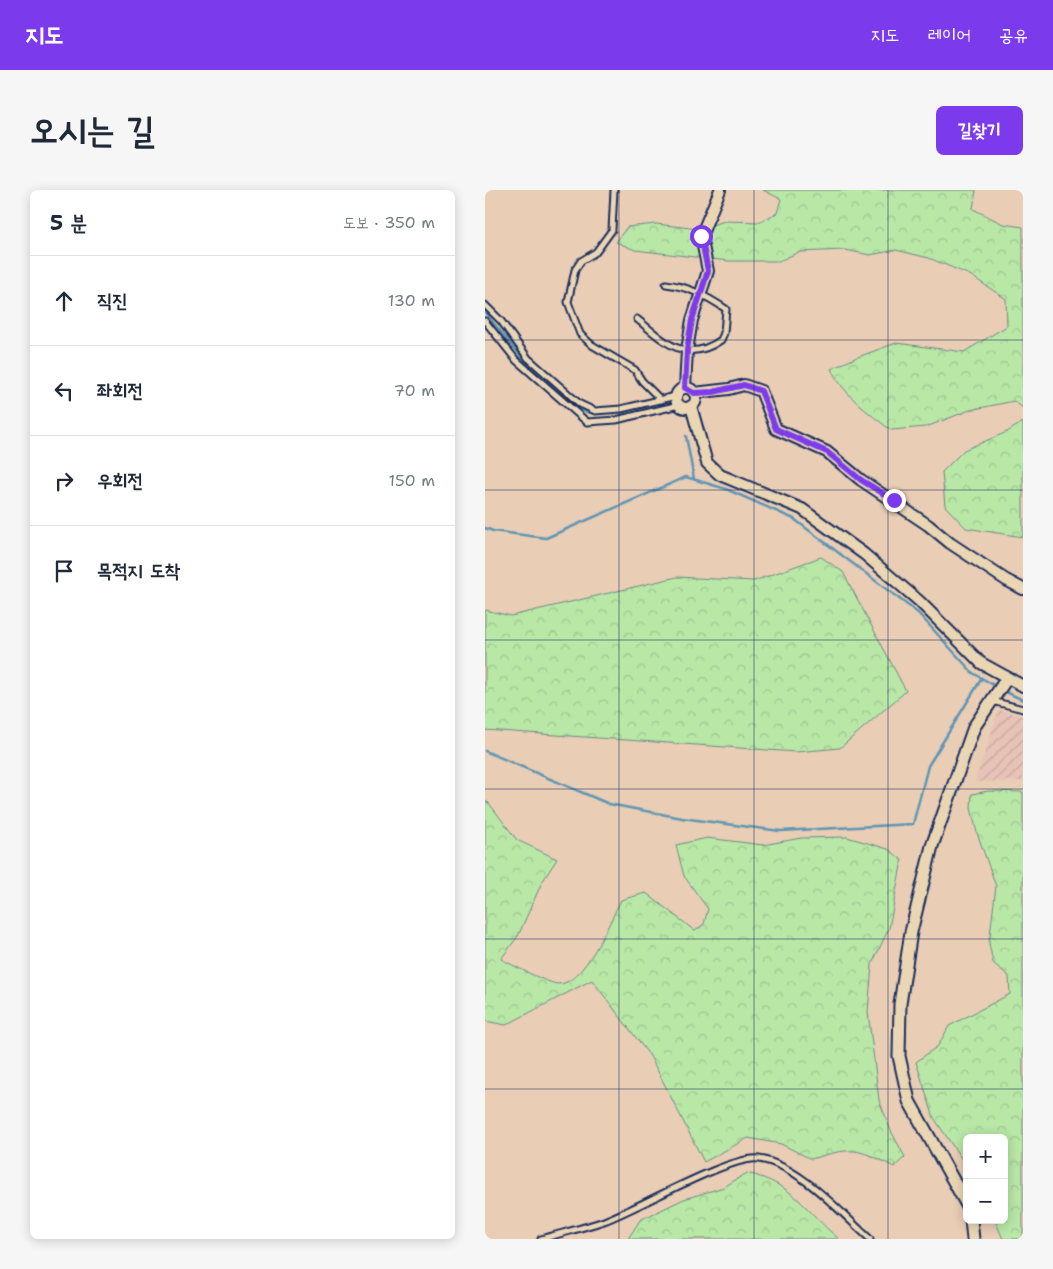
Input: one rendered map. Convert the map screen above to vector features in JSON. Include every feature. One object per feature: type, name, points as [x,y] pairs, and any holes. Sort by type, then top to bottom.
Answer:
[{"type":"street","points":[[720,190],[701,236],[708,271],[692,320],[687,350],[689,391],[695,400],[691,406],[685,408],[677,400],[679,391],[689,391],[729,389],[744,385],[761,391],[776,429],[827,452],[861,480],[894,500],[950,543],[1023,589]]},
{"type":"street","points":[[691,406],[707,463],[720,475],[802,509],[864,554],[919,600],[981,663],[1005,680],[1023,686]]},
{"type":"street","points":[[963,1198],[909,1101],[899,1056],[900,1004],[911,932],[932,846],[974,727],[1005,680]]},
{"type":"street","points":[[971,1224],[973,1239]]},
{"type":"lane","points":[[614,190],[612,230],[601,246],[581,261],[575,270],[569,302],[580,334],[592,345],[635,370],[642,381],[661,400]]},
{"type":"lane","points":[[637,319],[673,348],[696,352],[721,340],[724,333],[726,309],[701,293],[685,286],[666,284]]},
{"type":"lane","points":[[485,305],[501,321],[529,358],[580,404],[595,412],[621,409],[661,400],[677,400]]},
{"type":"lane","points":[[485,321],[516,360],[587,422],[616,420],[677,400]]},
{"type":"lane","points":[[993,699],[1023,709]]},
{"type":"lane","points":[[541,1239],[604,1221],[729,1165],[758,1159],[777,1165],[795,1174],[829,1201],[869,1239]]},
{"type":"shaded area","points":[[999,710],[1023,716],[1023,781],[975,782]]},
{"type":"green space","points":[[763,190],[976,190],[973,209],[1003,224],[1023,227],[1023,408],[1014,401],[970,410],[926,427],[891,430],[857,403],[837,379],[831,369],[896,343],[964,352],[1007,326],[1006,299],[970,275],[929,258],[896,250],[870,255],[845,250],[799,252],[779,261],[729,261],[635,250],[616,242],[627,227],[656,224],[699,229],[725,221],[759,222],[777,213],[781,199]]},
{"type":"green space","points":[[1023,422],[1023,537],[966,528],[945,506],[942,472],[964,450],[1007,432]]},
{"type":"green space","points":[[821,557],[843,572],[906,691],[840,748],[796,752],[485,730],[485,610],[511,616],[677,577],[754,581]]},
{"type":"green space","points":[[988,791],[1023,792],[1023,1239],[1003,1239],[997,1224],[1008,1224],[1008,1134],[963,1134],[963,1161],[934,1118],[916,1062],[938,1046],[949,1026],[1010,994],[1009,976],[993,963],[989,943],[996,886],[977,833],[971,808],[972,794]]},
{"type":"green space","points":[[485,802],[488,802],[517,840],[557,859],[542,882],[518,936],[501,959],[538,977],[558,984],[568,982],[586,963],[603,936],[621,900],[646,893],[695,931],[704,924],[708,909],[684,876],[676,845],[707,838],[763,845],[801,838],[847,837],[888,849],[902,860],[889,928],[872,964],[868,1012],[879,1100],[891,1131],[905,1157],[894,1167],[871,1156],[854,1151],[836,1152],[811,1159],[781,1144],[748,1138],[704,1162],[650,1056],[592,980],[506,1025],[485,1021]]},
{"type":"green space","points":[[747,1173],[764,1178],[788,1191],[839,1239],[628,1239],[640,1220],[684,1199],[724,1187]]},
{"type":"waterway","points":[[485,312],[505,338],[552,389],[583,411],[595,413]]},
{"type":"waterway","points":[[643,406],[663,403]]},
{"type":"waterway","points":[[686,436],[694,479]]},
{"type":"waterway","points":[[485,528],[493,531],[546,538],[686,477],[726,489],[794,519],[918,613],[973,673],[997,687]]},
{"type":"waterway","points":[[485,751],[609,804],[682,818],[780,831],[913,824],[928,766],[982,678]]},
{"type":"waterway","points":[[1004,691],[1023,700]]},
{"type":"route","points":[[701,236],[708,271],[692,320],[687,350],[685,388],[694,393],[713,392],[744,385],[761,391],[776,429],[827,452],[861,480],[894,500]]}]
